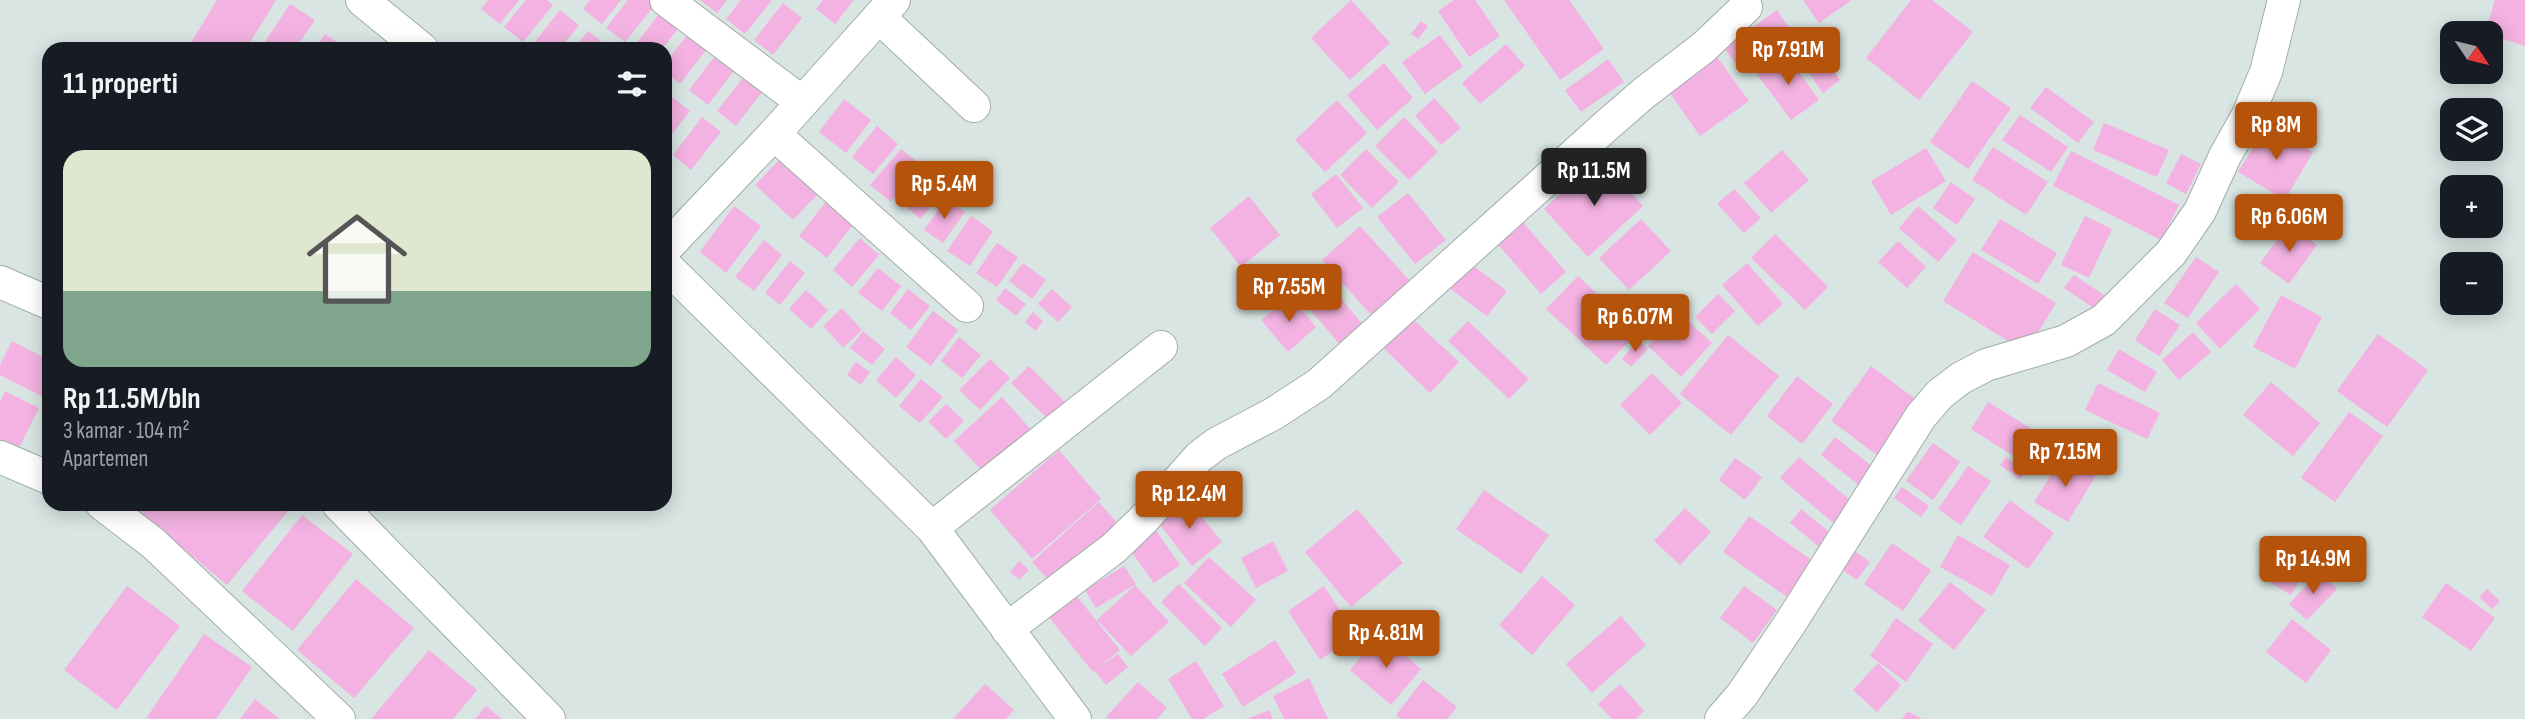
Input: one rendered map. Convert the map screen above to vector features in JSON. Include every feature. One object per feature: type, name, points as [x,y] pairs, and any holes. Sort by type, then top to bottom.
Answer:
[{"type":"street","points":[[362,0],[413,42]]},
{"type":"street","points":[[666,0],[802,102]]},
{"type":"street","points":[[1721,719],[1742,695],[1921,416],[1940,394],[1961,378],[1986,365],[2066,341],[2104,320],[2171,253],[2200,211],[2225,156],[2248,115],[2266,72],[2284,0]]},
{"type":"street","points":[[1007,629],[1114,548],[1144,519],[1199,457],[1216,444],[1273,414],[1319,384],[1606,126],[1703,47],[1746,7]]},
{"type":"street","points":[[672,242],[774,134],[886,9],[974,106]]},
{"type":"street","points":[[774,134],[967,306]]},
{"type":"street","points":[[672,272],[933,528],[1075,719]]},
{"type":"street","points":[[0,282],[42,300]]},
{"type":"street","points":[[933,528],[1161,346]]},
{"type":"street","points":[[0,457],[42,475]]},
{"type":"street","points":[[113,511],[153,543],[339,719]]},
{"type":"street","points":[[345,511],[549,719]]},
{"type":"building","points":[[217,0],[276,0],[250,42],[191,42]]},
{"type":"building","points":[[488,0],[519,0],[500,24],[481,9]]},
{"type":"building","points":[[526,0],[547,0],[553,5],[523,42],[504,27]]},
{"type":"building","points":[[590,0],[621,0],[602,24],[583,9]]},
{"type":"building","points":[[628,0],[648,0],[655,5],[625,42],[606,28]]},
{"type":"building","points":[[700,0],[727,0],[717,13]]},
{"type":"building","points":[[741,0],[772,0],[745,34],[726,19]]},
{"type":"building","points":[[823,0],[854,0],[835,24],[816,9]]},
{"type":"building","points":[[1351,0],[1390,43],[1350,80],[1311,38]]},
{"type":"building","points":[[1454,0],[1475,0],[1500,36],[1469,57],[1438,11]]},
{"type":"building","points":[[1504,0],[1569,0],[1604,49],[1560,80]]},
{"type":"building","points":[[1803,0],[1852,0],[1819,23]]},
{"type":"building","points":[[1911,0],[1932,0],[1973,32],[1919,100],[1866,58]]},
{"type":"building","points":[[2495,0],[2525,0],[2525,46],[2503,39],[2503,21],[2489,21]]},
{"type":"building","points":[[783,3],[802,18],[773,55],[754,40]]},
{"type":"building","points":[[290,4],[315,20],[300,42],[265,42]]},
{"type":"building","points":[[560,10],[579,25],[566,42],[535,42]]},
{"type":"building","points":[[662,10],[681,25],[668,42],[638,42]]},
{"type":"building","points":[[1777,10],[1792,32],[1740,70],[1724,48]]},
{"type":"building","points":[[1421,21],[1428,26],[1418,39],[1411,34]]},
{"type":"building","points":[[588,31],[602,42],[579,42]]},
{"type":"building","points":[[690,31],[709,46],[680,84],[672,78],[672,55]]},
{"type":"building","points":[[325,34],[337,42],[320,42]]},
{"type":"building","points":[[1440,35],[1463,66],[1425,94],[1402,62]]},
{"type":"building","points":[[1809,36],[1840,80],[1823,93],[1791,48]]},
{"type":"building","points":[[1506,44],[1525,66],[1480,104],[1462,83]]},
{"type":"building","points":[[718,52],[737,67],[708,105],[689,90]]},
{"type":"building","points":[[1785,53],[1819,100],[1791,120],[1757,74]]},
{"type":"building","points":[[1715,54],[1749,101],[1700,136],[1667,89]]},
{"type":"building","points":[[1608,59],[1624,82],[1581,112],[1565,90]]},
{"type":"building","points":[[1384,63],[1413,98],[1377,130],[1347,95]]},
{"type":"building","points":[[746,74],[765,88],[736,126],[717,111]]},
{"type":"building","points":[[1972,81],[2011,108],[1968,169],[1930,142]]},
{"type":"building","points":[[2046,87],[2094,122],[2078,143],[2030,108]]},
{"type":"building","points":[[672,97],[690,111],[672,134]]},
{"type":"building","points":[[1434,98],[1461,128],[1441,145],[1415,116]]},
{"type":"building","points":[[844,99],[871,120],[846,153],[819,132]]},
{"type":"building","points":[[1337,100],[1367,133],[1325,172],[1295,140]]},
{"type":"building","points":[[2020,115],[2068,147],[2051,172],[2002,140]]},
{"type":"building","points":[[702,117],[721,132],[691,170],[673,155]]},
{"type":"building","points":[[1404,117],[1438,152],[1409,180],[1375,146]]},
{"type":"building","points":[[2104,123],[2169,150],[2157,177],[2093,150]]},
{"type":"building","points":[[2267,125],[2313,152],[2285,200],[2238,172]]},
{"type":"building","points":[[877,126],[898,144],[873,174],[852,157]]},
{"type":"building","points":[[1993,147],[2048,182],[2026,215],[1972,180]]},
{"type":"building","points":[[1926,148],[1946,181],[1891,215],[1871,181]]},
{"type":"building","points":[[901,149],[921,165],[891,202],[870,185]]},
{"type":"building","points":[[1366,149],[1399,182],[1372,208],[1340,175]]},
{"type":"building","points":[[1782,150],[1809,180],[1771,213],[1744,183]]},
{"type":"building","points":[[2071,151],[2179,205],[2161,240],[2053,186]]},
{"type":"building","points":[[2181,154],[2201,164],[2186,194],[2166,183]]},
{"type":"building","points":[[1599,158],[1643,206],[1588,257],[1544,209]]},
{"type":"building","points":[[779,160],[817,195],[793,220],[755,185]]},
{"type":"building","points":[[926,170],[947,188],[920,219],[900,201]]},
{"type":"building","points":[[1336,174],[1363,208],[1337,228],[1311,194]]},
{"type":"building","points":[[1951,182],[1975,199],[1957,225],[1933,208]]},
{"type":"building","points":[[1734,189],[1761,218],[1744,233],[1717,204]]},
{"type":"building","points":[[1408,193],[1446,240],[1415,264],[1377,217]]},
{"type":"building","points":[[1249,196],[1280,235],[1241,267],[1210,228]]},
{"type":"building","points":[[828,199],[856,221],[827,258],[799,236]]},
{"type":"building","points":[[946,199],[965,212],[943,243],[924,230]]},
{"type":"building","points":[[734,206],[761,226],[726,273],[700,252]]},
{"type":"building","points":[[1918,206],[1957,240],[1938,262],[1899,228]]},
{"type":"building","points":[[971,216],[993,231],[970,266],[947,251]]},
{"type":"building","points":[[2085,216],[2112,229],[2089,278],[2061,265]]},
{"type":"building","points":[[1520,219],[1566,272],[1541,294],[1495,241]]},
{"type":"building","points":[[1641,219],[1671,251],[1629,290],[1599,258]]},
{"type":"building","points":[[2000,219],[2057,253],[2038,284],[1981,250]]},
{"type":"building","points":[[2289,224],[2317,245],[2289,284],[2260,263]]},
{"type":"building","points":[[1360,226],[1410,281],[1371,315],[1322,260]]},
{"type":"building","points":[[1775,234],[1828,287],[1805,310],[1751,258]]},
{"type":"building","points":[[860,238],[879,255],[852,287],[833,270]]},
{"type":"building","points":[[764,240],[782,255],[754,291],[735,277]]},
{"type":"building","points":[[1898,241],[1926,267],[1907,288],[1878,262]]},
{"type":"building","points":[[997,243],[1018,257],[997,287],[976,273]]},
{"type":"building","points":[[1973,252],[2056,303],[2026,352],[1943,301]]},
{"type":"building","points":[[2196,257],[2219,272],[2188,318],[2164,303]]},
{"type":"building","points":[[1463,258],[1507,291],[1487,316],[1444,284]]},
{"type":"building","points":[[790,261],[805,273],[780,305],[765,293]]},
{"type":"building","points":[[1023,263],[1046,280],[1032,299],[1009,281]]},
{"type":"building","points":[[1747,263],[1783,304],[1758,326],[1722,285]]},
{"type":"building","points":[[878,268],[901,286],[882,311],[858,293]]},
{"type":"building","points":[[1317,271],[1365,327],[1342,347],[1294,291]]},
{"type":"building","points":[[2074,275],[2110,299],[2101,313],[2064,288]]},
{"type":"building","points":[[1578,276],[1638,332],[1606,365],[1546,309]]},
{"type":"building","points":[[2236,284],[2260,309],[2220,349],[2196,323]]},
{"type":"building","points":[[1005,288],[1026,304],[1016,316],[996,300]]},
{"type":"building","points":[[908,289],[930,306],[911,330],[890,313]]},
{"type":"building","points":[[1052,289],[1072,307],[1058,322],[1038,304]]},
{"type":"building","points":[[806,290],[828,310],[811,329],[789,309]]},
{"type":"building","points":[[1718,294],[1735,311],[1712,334],[1695,317]]},
{"type":"building","points":[[2281,295],[2322,317],[2295,369],[2253,347]]},
{"type":"building","points":[[1290,296],[1316,327],[1288,352],[1261,320]]},
{"type":"building","points":[[842,308],[862,330],[843,348],[823,326]]},
{"type":"building","points":[[2155,309],[2180,325],[2159,356],[2135,340]]},
{"type":"building","points":[[933,311],[958,330],[931,366],[906,347]]},
{"type":"building","points":[[1033,312],[1043,321],[1036,331],[1025,322]]},
{"type":"building","points":[[1406,313],[1459,362],[1430,393],[1378,343]]},
{"type":"building","points":[[1679,313],[1712,343],[1681,377],[1648,346]]},
{"type":"building","points":[[1468,321],[1529,379],[1509,399],[1448,341]]},
{"type":"building","points":[[863,331],[885,349],[872,365],[850,348]]},
{"type":"building","points":[[2193,332],[2211,352],[2179,380],[2162,360]]},
{"type":"building","points":[[2378,334],[2428,370],[2387,427],[2337,391]]},
{"type":"building","points":[[1728,335],[1779,376],[1731,435],[1680,394]]},
{"type":"building","points":[[959,337],[981,355],[962,378],[941,361]]},
{"type":"building","points":[[1638,340],[1648,349],[1631,367],[1622,359]]},
{"type":"building","points":[[12,341],[42,356],[42,396],[0,375],[0,365]]},
{"type":"building","points":[[2119,349],[2157,372],[2145,392],[2107,370]]},
{"type":"building","points":[[896,357],[916,375],[896,398],[876,380]]},
{"type":"building","points":[[990,359],[1010,378],[980,410],[959,390]]},
{"type":"building","points":[[856,362],[870,372],[861,385],[847,375]]},
{"type":"building","points":[[1029,366],[1068,405],[1051,422],[1011,383]]},
{"type":"building","points":[[1871,366],[1925,406],[1885,461],[1831,421]]},
{"type":"building","points":[[1652,373],[1682,403],[1650,435],[1620,405]]},
{"type":"building","points":[[1797,376],[1833,404],[1802,444],[1767,416]]},
{"type":"building","points":[[921,379],[943,397],[920,423],[899,406]]},
{"type":"building","points":[[2271,382],[2320,423],[2293,456],[2243,415]]},
{"type":"building","points":[[2098,383],[2160,413],[2147,439],[2085,410]]},
{"type":"building","points":[[5,391],[39,408],[17,452],[0,444],[0,402]]},
{"type":"building","points":[[1002,397],[1032,431],[985,474],[954,441]]},
{"type":"building","points":[[1988,402],[2045,437],[2028,465],[1971,429]]},
{"type":"building","points":[[946,404],[964,421],[946,439],[928,422]]},
{"type":"building","points":[[2349,412],[2383,436],[2335,502],[2301,478]]},
{"type":"building","points":[[1835,437],[1879,472],[1865,490],[1821,455]]},
{"type":"building","points":[[1933,443],[1960,462],[1933,500],[1906,481]]},
{"type":"building","points":[[1059,450],[1101,499],[1032,559],[990,510]]},
{"type":"building","points":[[2063,456],[2096,475],[2068,522],[2034,502]]},
{"type":"building","points":[[1799,457],[1856,505],[1838,527],[1780,478]]},
{"type":"building","points":[[2006,457],[2026,471],[2020,479],[2000,465]]},
{"type":"building","points":[[1735,458],[1762,477],[1745,500],[1719,480]]},
{"type":"building","points":[[1968,466],[1991,481],[1961,525],[1938,509]]},
{"type":"building","points":[[1902,487],[1929,506],[1921,517],[1894,498]]},
{"type":"building","points":[[1484,490],[1549,535],[1521,574],[1456,529]]},
{"type":"building","points":[[1185,496],[1222,542],[1192,566],[1156,520]]},
{"type":"building","points":[[2010,500],[2054,533],[2028,569],[1983,537]]},
{"type":"building","points":[[1099,502],[1117,523],[1051,583],[1032,562]]},
{"type":"building","points":[[1685,508],[1711,532],[1680,565],[1654,541]]},
{"type":"building","points":[[1357,509],[1403,563],[1351,607],[1305,552]]},
{"type":"building","points":[[1801,509],[1834,536],[1823,550],[1790,523]]},
{"type":"building","points":[[138,511],[288,511],[227,585]]},
{"type":"building","points":[[302,515],[353,554],[293,631],[242,591]]},
{"type":"building","points":[[1749,516],[1816,563],[1790,599],[1723,552]]},
{"type":"building","points":[[1154,528],[1180,565],[1154,583],[1128,547]]},
{"type":"building","points":[[1958,535],[2010,565],[1992,596],[1940,567]]},
{"type":"building","points":[[1273,541],[1288,571],[1256,588],[1241,558]]},
{"type":"building","points":[[1892,543],[1931,570],[1903,611],[1864,584]]},
{"type":"building","points":[[2278,544],[2311,563],[2291,595],[2258,575]]},
{"type":"building","points":[[1854,551],[1870,562],[1857,580],[1842,570]]},
{"type":"building","points":[[1209,557],[1256,600],[1231,627],[1184,583]]},
{"type":"building","points":[[1019,561],[1029,570],[1019,580],[1010,572]]},
{"type":"building","points":[[1124,566],[1136,584],[1096,608],[1085,590]]},
{"type":"building","points":[[2319,572],[2337,589],[2307,620],[2289,604]]},
{"type":"building","points":[[1542,576],[1575,605],[1532,655],[1499,625]]},
{"type":"building","points":[[356,579],[414,628],[354,698],[297,650]]},
{"type":"building","points":[[1950,582],[1986,610],[1954,650],[1918,621]]},
{"type":"building","points":[[2446,583],[2495,618],[2471,651],[2422,617]]},
{"type":"building","points":[[1179,584],[1222,628],[1205,646],[1161,602]]},
{"type":"building","points":[[1135,585],[1169,622],[1131,656],[1097,620]]},
{"type":"building","points":[[127,586],[180,626],[117,710],[64,670]]},
{"type":"building","points":[[1324,586],[1356,635],[1320,660],[1288,611]]},
{"type":"building","points":[[1744,586],[1777,610],[1753,643],[1720,618]]},
{"type":"building","points":[[2487,589],[2500,601],[2492,609],[2479,597]]},
{"type":"building","points":[[1075,594],[1120,650],[1098,668],[1118,654],[1128,667],[1106,685],[1048,616]]},
{"type":"building","points":[[1621,616],[1646,645],[1592,693],[1566,664]]},
{"type":"building","points":[[1896,618],[1933,644],[1906,682],[1870,656]]},
{"type":"building","points":[[2292,619],[2331,650],[2306,683],[2266,652]]},
{"type":"building","points":[[204,634],[252,667],[216,719],[150,719],[147,717]]},
{"type":"building","points":[[1380,634],[1421,669],[1391,705],[1350,670]]},
{"type":"building","points":[[1275,640],[1296,673],[1243,707],[1222,674]]},
{"type":"building","points":[[429,650],[477,690],[453,719],[371,719]]},
{"type":"building","points":[[1196,661],[1224,706],[1203,719],[1192,719],[1168,679]]},
{"type":"building","points":[[1878,663],[1901,685],[1877,712],[1853,690]]},
{"type":"building","points":[[1309,678],[1328,719],[1284,719],[1273,696]]},
{"type":"building","points":[[1423,680],[1457,707],[1447,719],[1401,719],[1396,715]]},
{"type":"building","points":[[1138,682],[1167,708],[1157,719],[1108,719],[1106,717]]},
{"type":"building","points":[[985,684],[1014,710],[1006,719],[953,719]]},
{"type":"building","points":[[1620,684],[1644,711],[1636,719],[1612,719],[1598,704]]},
{"type":"building","points":[[255,699],[280,719],[240,719]]},
{"type":"building","points":[[486,706],[502,719],[475,719]]},
{"type":"building","points":[[1269,710],[1273,719],[1247,719]]},
{"type":"building","points":[[1908,711],[1922,719],[1902,719]]}]
